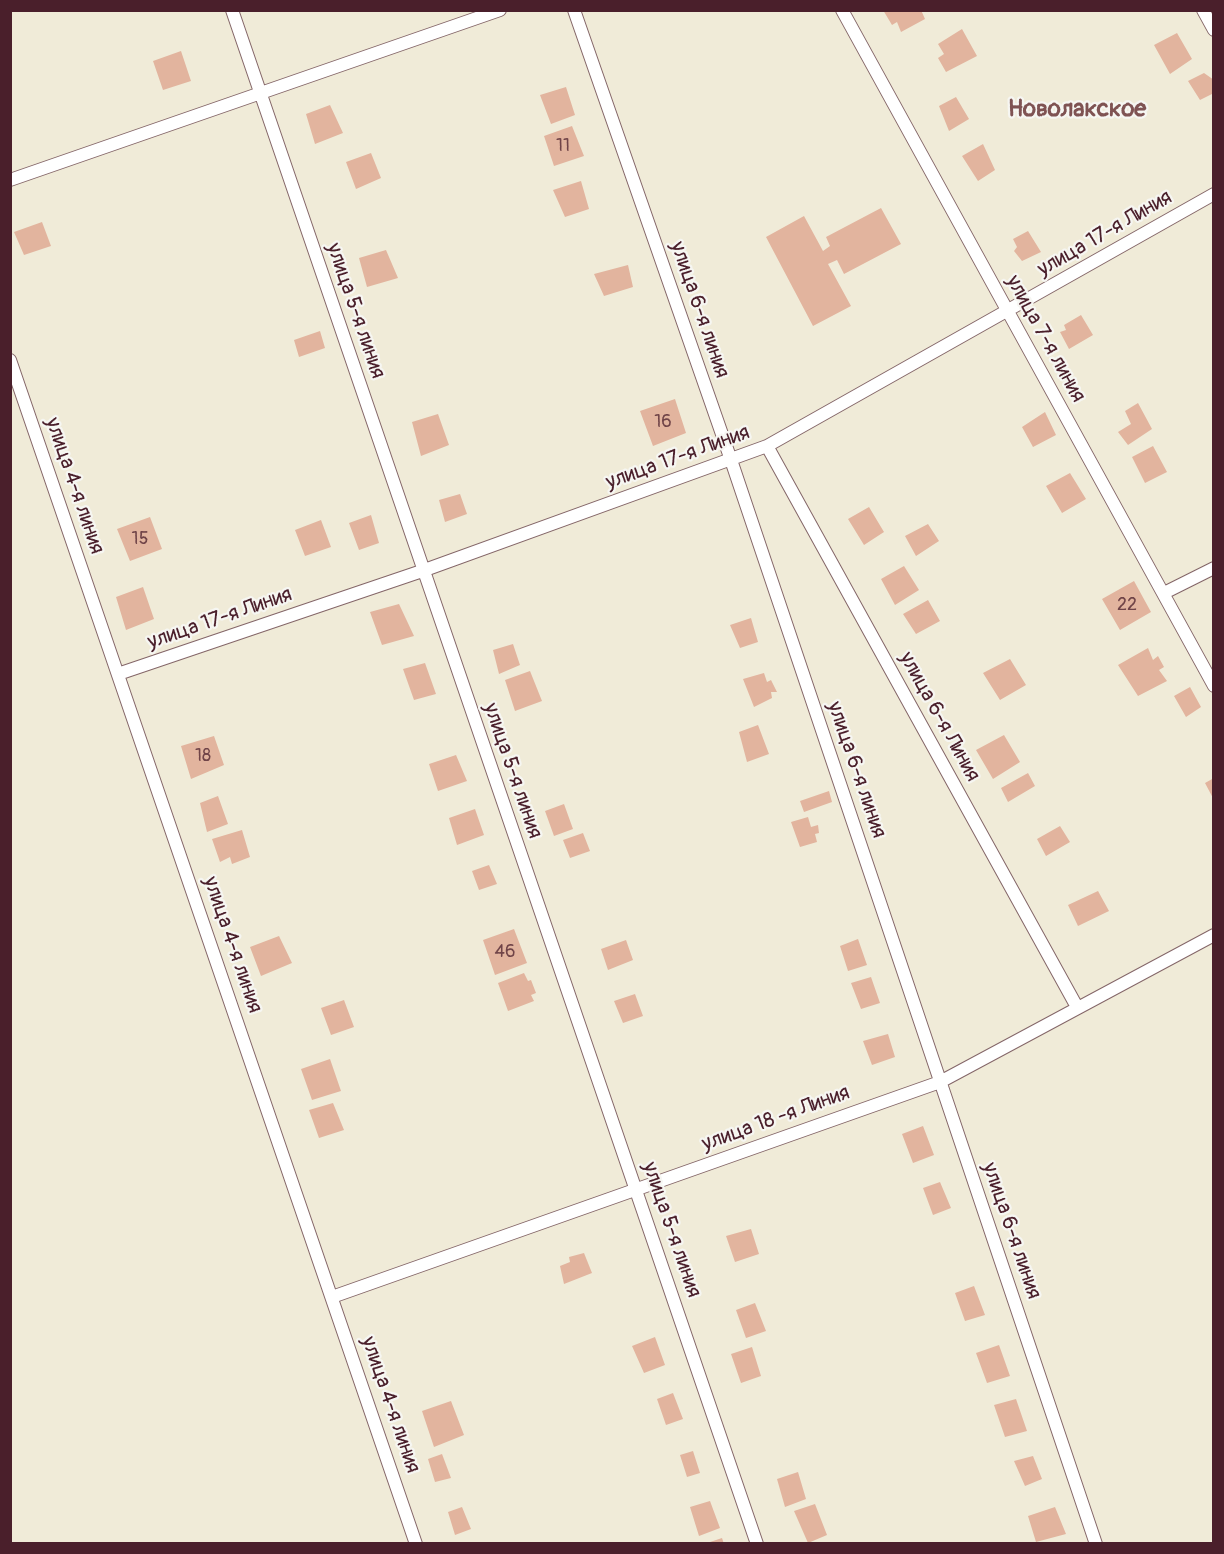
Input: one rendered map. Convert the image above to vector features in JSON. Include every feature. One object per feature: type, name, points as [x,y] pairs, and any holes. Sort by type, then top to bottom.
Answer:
[{"type":"street","name":"улица 5-я линия","points":[[232,10],[422,571],[757,1544]]},
{"type":"street","points":[[10,180],[500,10]]},
{"type":"street","name":"улица 6-я линия","points":[[574,10],[731,460],[1096,1544]]},
{"type":"street","name":"улица 7-я линия","points":[[842,10],[1214,686]]},
{"type":"street","points":[[1203,10],[1214,30]]},
{"type":"street","name":"улица 17-я Линия","points":[[118,674],[422,571],[767,446],[1214,194]]},
{"type":"street","name":"улица 4-я линия","points":[[10,360],[416,1544]]},
{"type":"street","name":"улица 6-я Линия","points":[[767,446],[1077,1007]]},
{"type":"street","points":[[1164,593],[1214,568]]},
{"type":"street","name":"улица 18 -я Линия","points":[[332,1297],[940,1082],[1214,934]]},
{"type":"building","points":[[883,10],[921,10],[925,19],[901,32],[897,22],[892,25]]},
{"type":"building","points":[[962,29],[977,56],[946,72],[938,58],[944,54],[938,44]]},
{"type":"building","points":[[1177,33],[1192,59],[1170,74],[1154,45]]},
{"type":"building","points":[[181,51],[191,81],[163,90],[153,61]]},
{"type":"building","points":[[1204,73],[1214,80],[1214,93],[1200,100],[1188,81]]},
{"type":"building","points":[[566,87],[575,115],[551,124],[540,95]]},
{"type":"building","points":[[956,97],[969,119],[949,131],[939,106]]},
{"type":"building","points":[[330,105],[343,133],[315,144],[306,114]]},
{"type":"building","points":[[572,126],[584,156],[554,166],[544,136]]},
{"type":"building","points":[[983,144],[995,170],[978,181],[962,156]]},
{"type":"building","points":[[371,153],[381,178],[356,189],[346,162]]},
{"type":"building","points":[[581,181],[589,209],[565,217],[553,190]]},
{"type":"building","points":[[881,208],[901,244],[844,274],[837,260],[828,264],[851,306],[813,326],[766,237],[804,216],[823,251],[830,246],[826,237]]},
{"type":"building","points":[[42,222],[51,246],[24,255],[14,232]]},
{"type":"building","points":[[1028,231],[1041,252],[1022,261],[1014,251],[1017,247],[1013,239]]},
{"type":"building","points":[[386,250],[398,278],[367,287],[359,258]]},
{"type":"building","points":[[628,265],[633,287],[604,296],[594,274]]},
{"type":"building","points":[[1081,315],[1093,335],[1069,349],[1060,332],[1066,330],[1064,325]]},
{"type":"building","points":[[320,331],[325,348],[299,357],[294,340]]},
{"type":"building","points":[[675,399],[686,433],[653,446],[640,411]]},
{"type":"building","points":[[1138,403],[1152,429],[1128,445],[1118,432],[1131,424],[1125,411]]},
{"type":"building","points":[[1045,412],[1056,435],[1033,447],[1022,427]]},
{"type":"building","points":[[438,414],[449,445],[421,456],[412,422]]},
{"type":"building","points":[[1153,446],[1167,472],[1145,483],[1132,457]]},
{"type":"building","points":[[1070,473],[1086,499],[1062,513],[1046,486]]},
{"type":"building","points":[[460,494],[467,514],[445,522],[439,500]]},
{"type":"building","points":[[869,507],[884,532],[864,545],[848,519]]},
{"type":"building","points":[[371,515],[379,543],[359,550],[349,523]]},
{"type":"building","points":[[150,517],[162,549],[130,561],[117,529]]},
{"type":"building","points":[[321,520],[331,547],[305,556],[295,530]]},
{"type":"building","points":[[928,524],[939,541],[916,556],[905,536]]},
{"type":"building","points":[[904,566],[919,590],[895,605],[881,579]]},
{"type":"building","points":[[1134,581],[1151,612],[1120,630],[1102,599]]},
{"type":"building","points":[[143,587],[154,619],[126,630],[116,597]]},
{"type":"building","points":[[928,600],[940,621],[916,634],[903,614]]},
{"type":"building","points":[[399,604],[414,636],[382,645],[370,612]]},
{"type":"building","points":[[751,618],[758,642],[740,648],[730,625]]},
{"type":"building","points":[[513,644],[520,665],[499,674],[493,650]]},
{"type":"building","points":[[1148,648],[1153,660],[1158,656],[1164,667],[1159,670],[1167,681],[1138,696],[1118,665]]},
{"type":"building","points":[[1010,659],[1026,685],[1000,700],[983,673]]},
{"type":"building","points":[[425,663],[436,694],[414,700],[403,669]]},
{"type":"building","points":[[530,671],[542,701],[515,711],[505,680]]},
{"type":"building","points":[[764,673],[767,682],[771,680],[777,692],[771,692],[772,698],[754,707],[743,679]]},
{"type":"building","points":[[1190,687],[1201,707],[1186,717],[1174,696]]},
{"type":"building","points":[[758,725],[769,754],[747,762],[739,732]]},
{"type":"building","points":[[1004,735],[1020,762],[993,779],[976,750]]},
{"type":"building","points":[[214,736],[224,765],[191,779],[181,746]]},
{"type":"building","points":[[456,755],[467,781],[438,791],[429,764]]},
{"type":"building","points":[[1028,773],[1035,786],[1008,802],[1001,788]]},
{"type":"building","points":[[1214,778],[1214,800],[1205,783]]},
{"type":"building","points":[[829,791],[832,802],[804,812],[800,801]]},
{"type":"building","points":[[218,796],[228,824],[207,832],[200,803]]},
{"type":"building","points":[[564,804],[573,829],[554,836],[545,811]]},
{"type":"building","points":[[475,809],[484,835],[457,845],[449,818]]},
{"type":"building","points":[[808,817],[811,827],[818,825],[819,833],[815,834],[817,842],[800,847],[791,822]]},
{"type":"building","points":[[1060,826],[1070,842],[1046,856],[1037,839]]},
{"type":"building","points":[[242,830],[250,857],[232,864],[230,857],[220,862],[212,839]]},
{"type":"building","points":[[583,833],[590,851],[570,858],[563,840]]},
{"type":"building","points":[[489,865],[497,884],[479,890],[472,871]]},
{"type":"building","points":[[1098,891],[1109,911],[1078,926],[1068,905]]},
{"type":"building","points":[[514,929],[527,963],[495,975],[483,940]]},
{"type":"building","points":[[279,936],[292,963],[261,976],[250,947]]},
{"type":"building","points":[[858,939],[867,965],[848,971],[840,946]]},
{"type":"building","points":[[626,940],[633,960],[608,970],[601,949]]},
{"type":"building","points":[[524,973],[528,981],[531,980],[536,993],[531,995],[534,1001],[508,1011],[498,983]]},
{"type":"building","points":[[871,977],[880,1003],[861,1009],[851,983]]},
{"type":"building","points":[[635,994],[643,1016],[623,1023],[614,1001]]},
{"type":"building","points":[[344,1000],[354,1027],[331,1035],[321,1008]]},
{"type":"building","points":[[888,1034],[895,1057],[872,1065],[863,1041]]},
{"type":"building","points":[[330,1059],[341,1091],[312,1100],[301,1069]]},
{"type":"building","points":[[333,1103],[344,1130],[319,1138],[309,1110]]},
{"type":"building","points":[[923,1126],[934,1155],[913,1163],[902,1134]]},
{"type":"building","points":[[940,1182],[951,1208],[933,1215],[923,1188]]},
{"type":"building","points":[[751,1229],[759,1254],[735,1262],[726,1236]]},
{"type":"building","points":[[584,1253],[592,1273],[564,1284],[560,1266],[570,1262],[569,1257]]},
{"type":"building","points":[[974,1286],[985,1315],[965,1321],[955,1293]]},
{"type":"building","points":[[755,1303],[766,1331],[746,1338],[736,1310]]},
{"type":"building","points":[[655,1337],[665,1365],[644,1373],[632,1346]]},
{"type":"building","points":[[999,1345],[1010,1376],[987,1383],[976,1353]]},
{"type":"building","points":[[752,1347],[761,1376],[741,1383],[731,1354]]},
{"type":"building","points":[[673,1393],[683,1419],[666,1425],[657,1399]]},
{"type":"building","points":[[1016,1399],[1027,1431],[1005,1437],[994,1405]]},
{"type":"building","points":[[451,1401],[464,1435],[434,1447],[422,1411]]},
{"type":"building","points":[[693,1451],[700,1473],[687,1477],[680,1455]]},
{"type":"building","points":[[442,1454],[451,1478],[435,1482],[428,1459]]},
{"type":"building","points":[[1033,1456],[1042,1479],[1025,1486],[1014,1461]]},
{"type":"building","points":[[798,1472],[806,1499],[785,1507],[777,1479]]},
{"type":"building","points":[[710,1501],[720,1528],[699,1536],[690,1507]]},
{"type":"building","points":[[815,1504],[827,1535],[808,1543],[794,1511]]},
{"type":"building","points":[[462,1507],[471,1529],[455,1535],[448,1512]]},
{"type":"building","points":[[1055,1507],[1066,1534],[1036,1542],[1028,1516]]},
{"type":"building","points":[[722,1538],[724,1544],[707,1544],[707,1543]]},
{"type":"district","name":"Новолакское","points":[[1077,110]]}]
